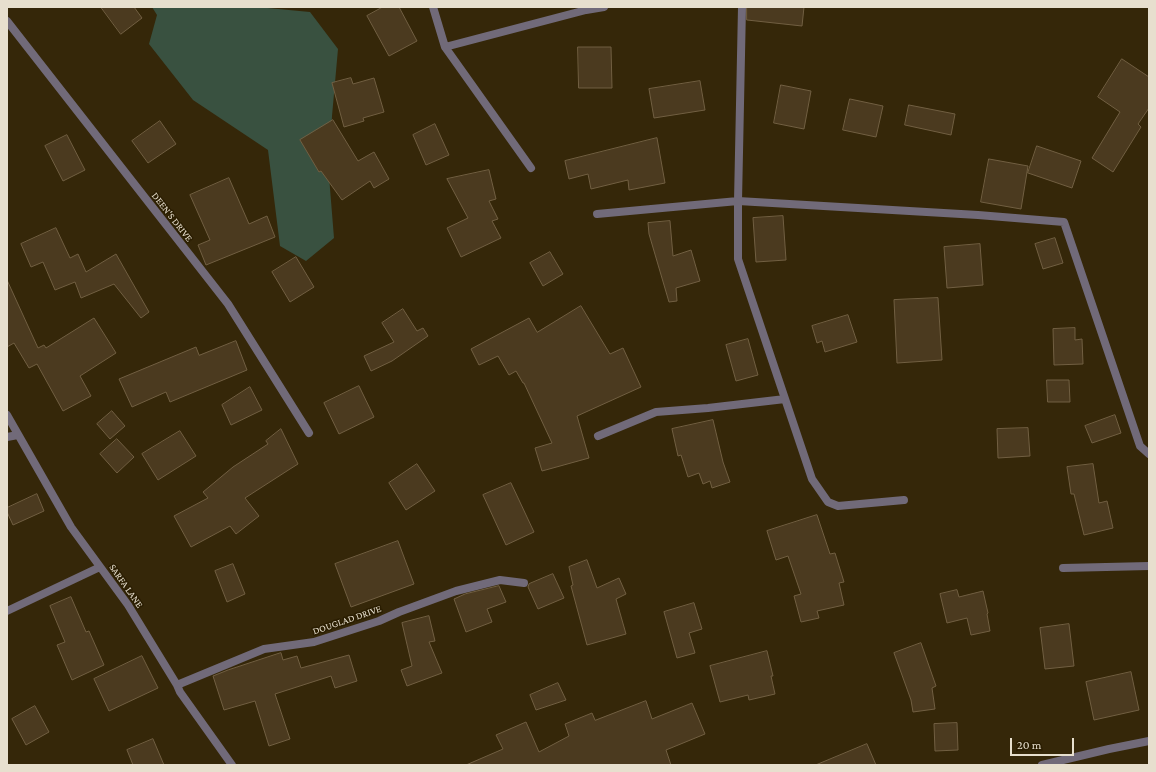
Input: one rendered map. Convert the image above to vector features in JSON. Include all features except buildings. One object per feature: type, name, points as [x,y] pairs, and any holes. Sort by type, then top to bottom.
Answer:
[{"type":"street","points":[[433,7],[445,47],[531,168]]},
{"type":"street","points":[[445,47],[586,10],[604,7]]},
{"type":"street","points":[[742,7],[738,259],[812,479],[828,502],[838,506],[904,500]]},
{"type":"street","name":"DEEN'S DRIVE","points":[[7,21],[228,304],[309,433]]},
{"type":"street","points":[[597,214],[738,200],[1064,222],[1140,446],[1149,454]]},
{"type":"street","points":[[598,436],[656,412],[708,408],[785,399]]},
{"type":"street","name":"SARFA LANE","points":[[7,416],[71,527],[128,605],[178,685],[180,692],[232,765]]},
{"type":"street","points":[[7,437],[18,435]]},
{"type":"street","points":[[1063,568],[1149,566]]},
{"type":"street","points":[[7,611],[100,567]]},
{"type":"street","name":"DOUGLAD DRIVE","points":[[178,685],[264,649],[314,642],[379,621],[456,592],[500,580],[524,583]]},
{"type":"street","points":[[1042,765],[1149,741]]},
{"type":"green space","points":[[152,7],[257,7],[310,12],[338,49],[332,116],[329,176],[334,238],[306,261],[280,246],[268,150],[193,100],[149,44],[157,15]]}]
